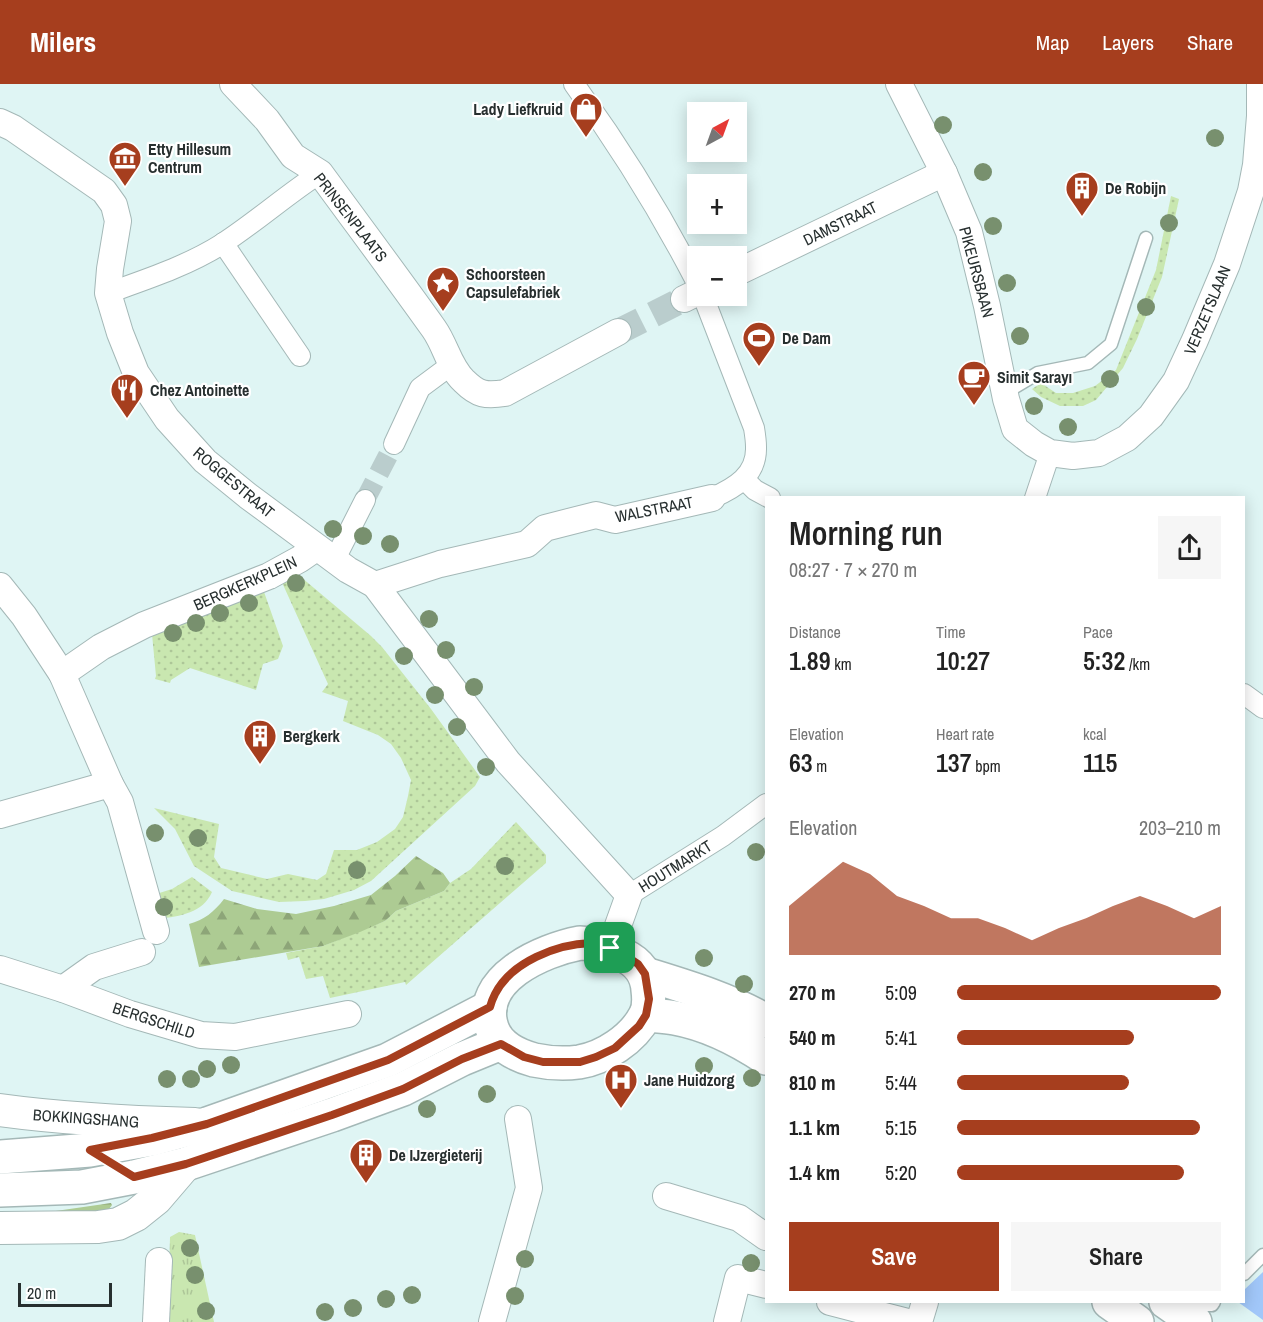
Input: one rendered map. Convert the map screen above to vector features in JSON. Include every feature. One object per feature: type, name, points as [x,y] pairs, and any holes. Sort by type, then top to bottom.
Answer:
[{"type":"main road","points":[[591,943],[610,948],[638,964],[645,974],[649,999],[646,1015],[639,1026],[615,1048],[596,1057],[580,1062],[543,1062],[524,1057],[501,1044],[493,1030],[490,1007],[502,983],[516,969],[537,956],[564,946],[591,943]]},
{"type":"main road","points":[[645,974],[728,1001],[765,1020]]},
{"type":"main road","points":[[4,1164],[152,1138],[207,1124],[388,1060],[490,1007]]},
{"type":"main road","points":[[646,1015],[674,1018],[703,1026],[748,1046],[765,1057]]},
{"type":"main road","points":[[0,1190],[82,1187],[186,1164],[403,1089],[462,1059],[501,1044]]},
{"type":"main road","points":[[1110,1303],[1137,1322]]},
{"type":"street","name":"PRINSENPLAATS","points":[[233,84],[267,120],[293,156],[320,173],[437,333],[451,365],[463,380],[480,393],[491,395],[505,393],[618,332]]},
{"type":"street","points":[[574,84],[643,188],[684,258],[687,268]]},
{"type":"street","name":"PIKEURSBAAN","points":[[898,84],[944,173],[969,232],[1015,429],[1050,453]]},
{"type":"street","name":"VERZETSLAAN","points":[[1050,453],[1073,456],[1099,453],[1126,438],[1151,416],[1176,381],[1227,264],[1259,169],[1260,84]]},
{"type":"street","name":"ROGGESTRAAT","points":[[0,122],[104,191],[114,205],[118,221],[108,293],[136,374],[166,419],[205,461],[325,554]]},
{"type":"street","points":[[108,293],[186,264],[223,243],[320,173]]},
{"type":"street","name":"DAMSTRAAT","points":[[747,268],[944,173]]},
{"type":"street","points":[[223,243],[300,356]]},
{"type":"street","points":[[701,306],[754,428],[756,448],[754,463],[744,479],[755,490],[766,496]]},
{"type":"street","points":[[394,444],[420,388],[451,365]]},
{"type":"street","points":[[1036,496],[1050,453]]},
{"type":"street","name":"WALSTRAAT","points":[[375,585],[440,564],[527,544],[545,528],[596,515],[615,520],[712,498],[732,489],[744,479]]},
{"type":"street","points":[[366,500],[325,554],[375,585],[508,762],[629,895]]},
{"type":"street","name":"BERGKERKPLEIN","points":[[62,674],[101,646],[144,625],[269,576],[300,559],[325,554]]},
{"type":"street","points":[[0,586],[24,616],[62,674],[120,802],[156,931]]},
{"type":"street","points":[[1245,695],[1263,708]]},
{"type":"street","points":[[0,815],[110,784]]},
{"type":"street","name":"HOUTMARKT","points":[[610,948],[629,895],[723,836],[765,805]]},
{"type":"street","points":[[63,989],[94,968],[142,952]]},
{"type":"street","name":"BERGSCHILD","points":[[0,969],[130,1014],[201,1035],[235,1037],[348,1014]]},
{"type":"street","name":"BOKKINGSHANG","points":[[0,1110],[110,1121],[207,1124]]},
{"type":"street","points":[[492,1322],[529,1188],[518,1119]]},
{"type":"street","points":[[0,1123],[7,1132],[4,1164]]},
{"type":"street","points":[[90,1150],[134,1177],[138,1192],[136,1215]]},
{"type":"street","points":[[0,1228],[98,1227],[118,1224],[136,1215],[156,1199],[186,1164]]},
{"type":"street","points":[[666,1196],[740,1218],[765,1236]]},
{"type":"street","points":[[156,1322],[159,1261]]},
{"type":"street","points":[[727,1322],[738,1278],[765,1285]]},
{"type":"street","points":[[834,1303],[908,1322]]},
{"type":"street","points":[[919,1322],[925,1303]]},
{"type":"lane","points":[[1005,393],[1038,374],[1088,363],[1111,344],[1146,238]]},
{"type":"lane","points":[[1245,1273],[1263,1256]]},
{"type":"lane","points":[[1177,1310],[1213,1303]]},
{"type":"green space","points":[[1171,196],[1179,199],[1162,277],[1123,368],[1096,400],[1083,406],[1060,406],[1041,397],[1032,389],[1041,383],[1056,393],[1073,393],[1095,386],[1116,370],[1156,270]]},
{"type":"green space","points":[[295,572],[382,647],[431,709],[480,777],[475,786],[371,881],[354,890],[324,899],[279,902],[232,891],[194,866],[175,829],[154,808],[219,824],[214,857],[221,868],[267,879],[288,874],[317,880],[326,874],[334,850],[357,850],[377,842],[395,829],[403,817],[411,780],[401,758],[391,744],[378,735],[343,721],[348,701],[322,692],[328,684],[280,578]]},
{"type":"green space","points":[[263,589],[283,646],[278,659],[263,664],[256,690],[190,668],[170,683],[155,679],[152,634]]},
{"type":"green space","points":[[516,822],[546,855],[546,863],[406,985],[405,982],[330,998],[323,976],[306,979],[299,957],[288,960],[286,953],[323,946],[385,921],[396,911],[444,891],[450,883],[471,869]]},
{"type":"green space","points":[[416,856],[443,873],[450,883],[444,891],[396,911],[385,921],[323,946],[199,967],[189,924],[208,915],[224,899],[257,909],[296,914],[334,906],[371,895]]},
{"type":"green space","points":[[192,877],[212,892],[208,899],[203,905],[190,912],[159,919],[153,895],[172,889]]},
{"type":"green space","points":[[111,1203],[107,1212],[42,1213]]},
{"type":"green space","points":[[179,1232],[195,1235],[214,1322],[168,1322],[170,1237]]},
{"type":"water","points":[[1263,1272],[1263,1320],[1239,1303],[1245,1303],[1245,1289]]},
{"type":"tunnel","points":[[618,332],[684,299]]},
{"type":"tunnel","points":[[365,500],[394,444]]},
{"type":"place","name":"Lady Liefkruid","points":[[586,138]]},
{"type":"place","name":"Etty Hillesum Centrum","points":[[125,187]]},
{"type":"place","name":"De Robijn","points":[[1082,217]]},
{"type":"place","name":"Schoorsteen Capsulefabriek","points":[[443,312]]},
{"type":"place","name":"De Dam","points":[[759,367]]},
{"type":"place","name":"Simit Sarayı","points":[[974,406]]},
{"type":"place","name":"Chez Antoinette","points":[[127,419]]},
{"type":"place","name":"Bergkerk","points":[[260,765]]},
{"type":"place","name":"Jane Huidzorg","points":[[621,1109]]},
{"type":"place","name":"De IJzergieterij","points":[[366,1184]]},
{"type":"route","points":[[591,943],[610,948],[638,964],[645,974],[649,999],[646,1015],[639,1026],[615,1048],[596,1057],[580,1062],[543,1062],[524,1057],[501,1044],[462,1059],[403,1089],[332,1115],[186,1164],[134,1177],[90,1150],[207,1124],[388,1060],[490,1007],[502,983],[516,969],[537,956],[564,946],[580,944],[591,943]]}]
